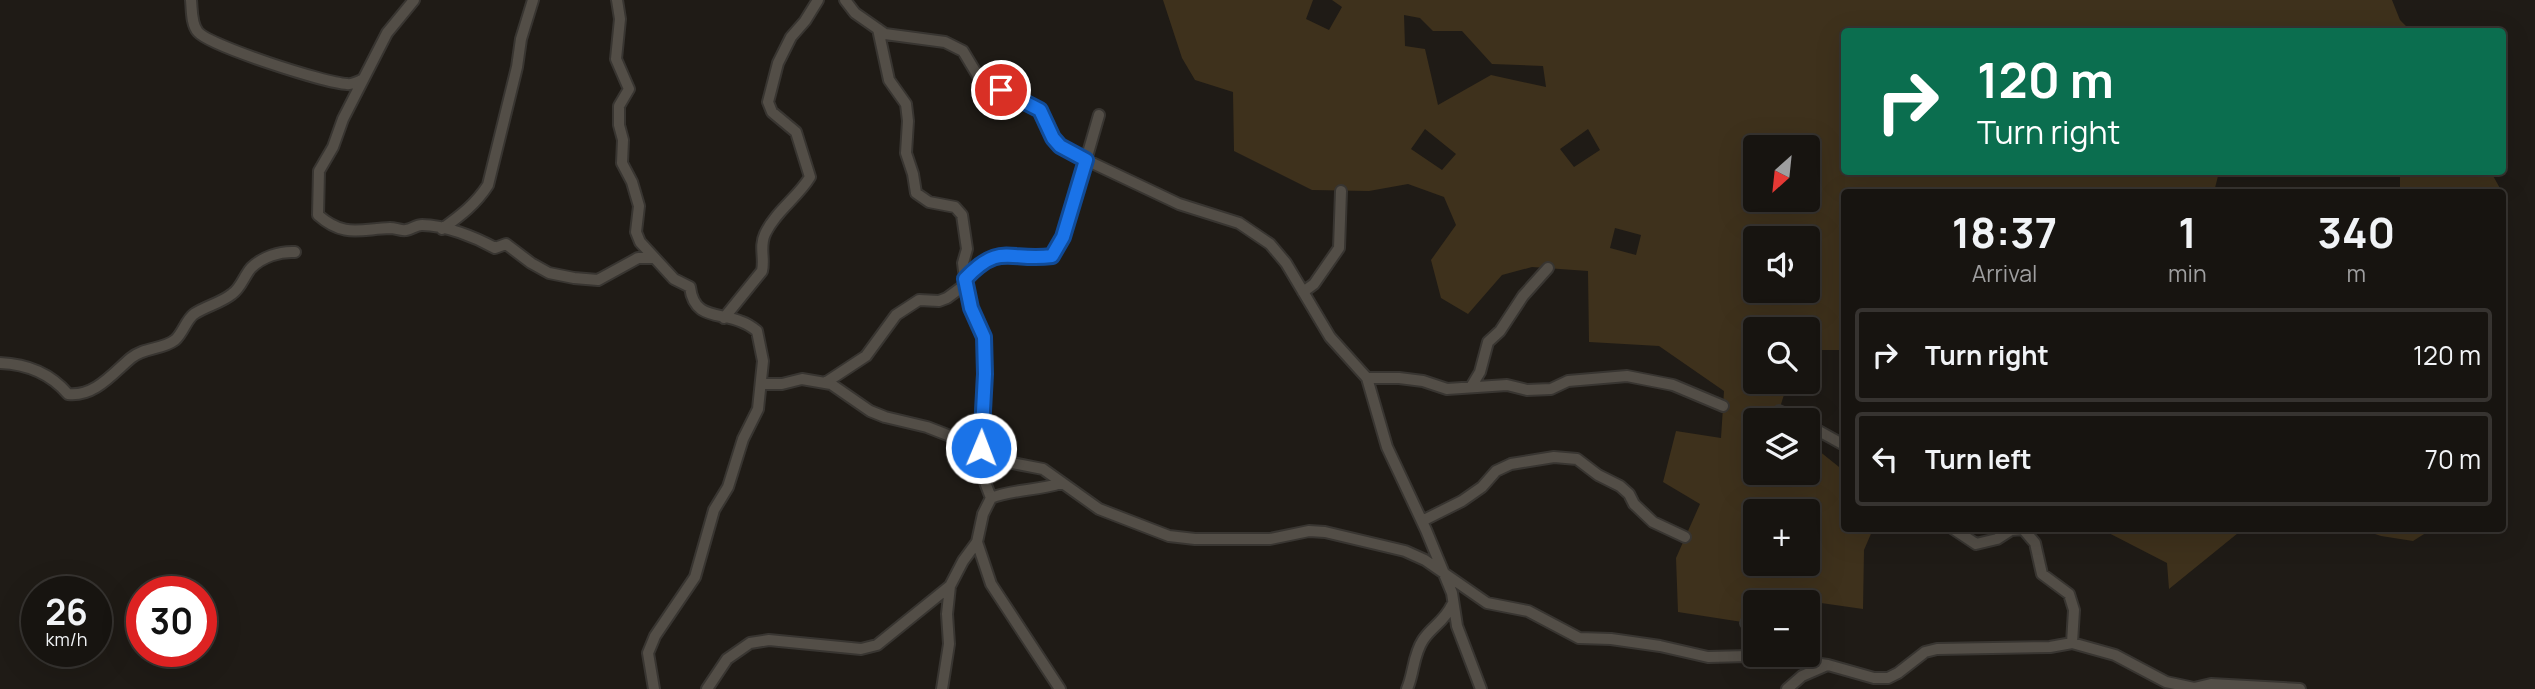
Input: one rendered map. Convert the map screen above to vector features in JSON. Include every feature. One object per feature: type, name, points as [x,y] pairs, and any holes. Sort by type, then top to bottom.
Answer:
[{"type":"street","points":[[191,0],[194,24],[198,32],[224,48],[315,78],[349,85],[362,80]]},
{"type":"street","points":[[414,0],[387,33],[343,119],[333,148],[319,171],[318,215],[330,225],[346,230],[370,232],[390,228],[406,231],[420,225],[479,239],[495,248],[506,244],[531,264],[549,273],[574,278],[598,280],[638,258],[654,258]]},
{"type":"street","points":[[442,229],[463,214],[488,185],[517,67],[521,39],[533,0]]},
{"type":"street","points":[[617,0],[620,19],[616,59],[629,89],[619,106],[622,163],[632,182],[639,206],[636,232],[640,242],[674,279],[690,287],[691,299],[703,311],[744,322],[757,331],[763,362],[758,409],[743,439],[728,487],[714,510],[695,578],[655,636],[648,653],[654,689]]},
{"type":"street","points":[[724,318],[762,271],[764,263],[761,247],[765,233],[801,192],[810,177],[796,131],[772,112],[768,102],[778,63],[790,37],[805,22],[818,0]]},
{"type":"street","points":[[845,0],[855,13],[885,34],[945,42],[962,51],[978,76],[1040,110],[1053,138],[1060,146],[1179,204],[1239,223],[1270,244],[1286,263],[1330,337],[1367,378],[1387,447],[1452,593],[1457,626],[1480,689]]},
{"type":"street","points":[[878,29],[889,80],[906,104],[906,153],[916,193],[929,202],[956,207],[962,215],[967,249],[963,263],[965,281],[971,308],[984,337],[981,448]]},
{"type":"street","points":[[825,383],[866,356],[896,315],[919,300],[939,301],[965,281],[980,263],[996,255],[1040,258],[1052,256],[1063,237],[1099,115]]},
{"type":"street","points":[[1303,292],[1321,276],[1339,248],[1341,191]]},
{"type":"street","points":[[0,363],[17,364],[39,372],[54,380],[68,394],[82,393],[114,376],[131,358],[144,350],[169,345],[179,337],[192,315],[235,293],[251,268],[282,251],[295,252]]},
{"type":"street","points":[[1471,387],[1480,372],[1488,342],[1500,331],[1523,296],[1548,268]]},
{"type":"street","points":[[1367,378],[1411,379],[1447,389],[1507,385],[1527,390],[1551,389],[1569,381],[1627,376],[1673,385],[1723,406]]},
{"type":"street","points":[[762,384],[782,384],[803,379],[825,383],[870,411],[885,417],[927,427],[981,448],[1007,462],[1043,469],[1099,509],[1169,536],[1195,539],[1270,539],[1308,531],[1339,533],[1405,551],[1425,560],[1487,603],[1528,611],[1579,638],[1611,639],[1707,656],[1743,656]]},
{"type":"street","points":[[1820,432],[1841,443]]},
{"type":"street","points":[[942,689],[949,644],[947,614],[950,586],[977,542],[983,514],[990,498],[980,468],[953,437]]},
{"type":"street","points":[[1422,521],[1462,501],[1482,487],[1496,471],[1521,461],[1554,457],[1577,459],[1598,475],[1620,486],[1653,522],[1685,537]]},
{"type":"street","points":[[990,498],[1061,483]]},
{"type":"street","points":[[1958,532],[1976,544],[1997,539],[2008,532]]},
{"type":"street","points":[[2026,532],[2035,543],[2042,574],[2069,594],[2074,610],[2071,643]]},
{"type":"street","points":[[977,542],[991,584],[1060,689]]},
{"type":"street","points":[[707,689],[727,659],[750,643],[769,640],[861,649],[877,645],[950,586]]},
{"type":"street","points":[[1407,689],[1423,638],[1446,618],[1453,602]]},
{"type":"street","points":[[1820,664],[1874,678],[1888,678],[1925,652],[1937,649],[2050,647],[2071,643],[2115,655],[2166,682],[2194,688],[2211,684],[2300,689]]},
{"type":"street","points":[[1787,689],[1802,676],[1828,665]]},
{"type":"shaded area","points":[[1163,0],[1313,0],[1306,19],[1329,30],[1342,7],[1332,0],[2392,0],[2400,20],[2408,28],[1841,28],[1841,175],[2218,175],[2215,189],[1841,189],[1841,350],[1820,350],[1820,317],[1743,317],[1743,394],[1784,394],[1780,408],[1743,408],[1743,485],[1820,485],[1820,452],[1841,469],[1841,532],[1872,532],[1864,550],[1863,609],[1820,603],[1820,590],[1743,590],[1743,622],[1678,612],[1676,558],[1700,504],[1663,482],[1676,431],[1721,438],[1724,391],[1659,346],[1589,342],[1588,271],[1532,267],[1502,275],[1468,314],[1441,298],[1431,260],[1456,225],[1444,197],[1408,184],[1369,191],[1312,190],[1234,151],[1233,92],[1195,80],[1182,58]],"holes":[[[1404,15],[1420,18],[1433,31],[1462,31],[1492,64],[1543,66],[1546,87],[1491,75],[1438,105],[1425,49],[1405,46]],[[1425,129],[1456,154],[1442,170],[1411,149]],[[1588,129],[1600,150],[1574,167],[1560,149]],[[1615,228],[1641,235],[1636,255],[1610,248]]]},
{"type":"shaded area","points":[[2400,175],[2493,175],[2500,189],[2400,189]]},
{"type":"shaded area","points":[[2107,532],[2239,532],[2169,589],[2167,563]]},
{"type":"shaded area","points":[[2369,532],[2427,532],[2413,541]]},
{"type":"route","points":[[981,448],[984,337],[971,308],[965,279],[980,263],[996,255],[1040,258],[1052,256],[1063,237],[1086,160],[1060,146],[1053,138],[1040,110],[1001,90]]}]
